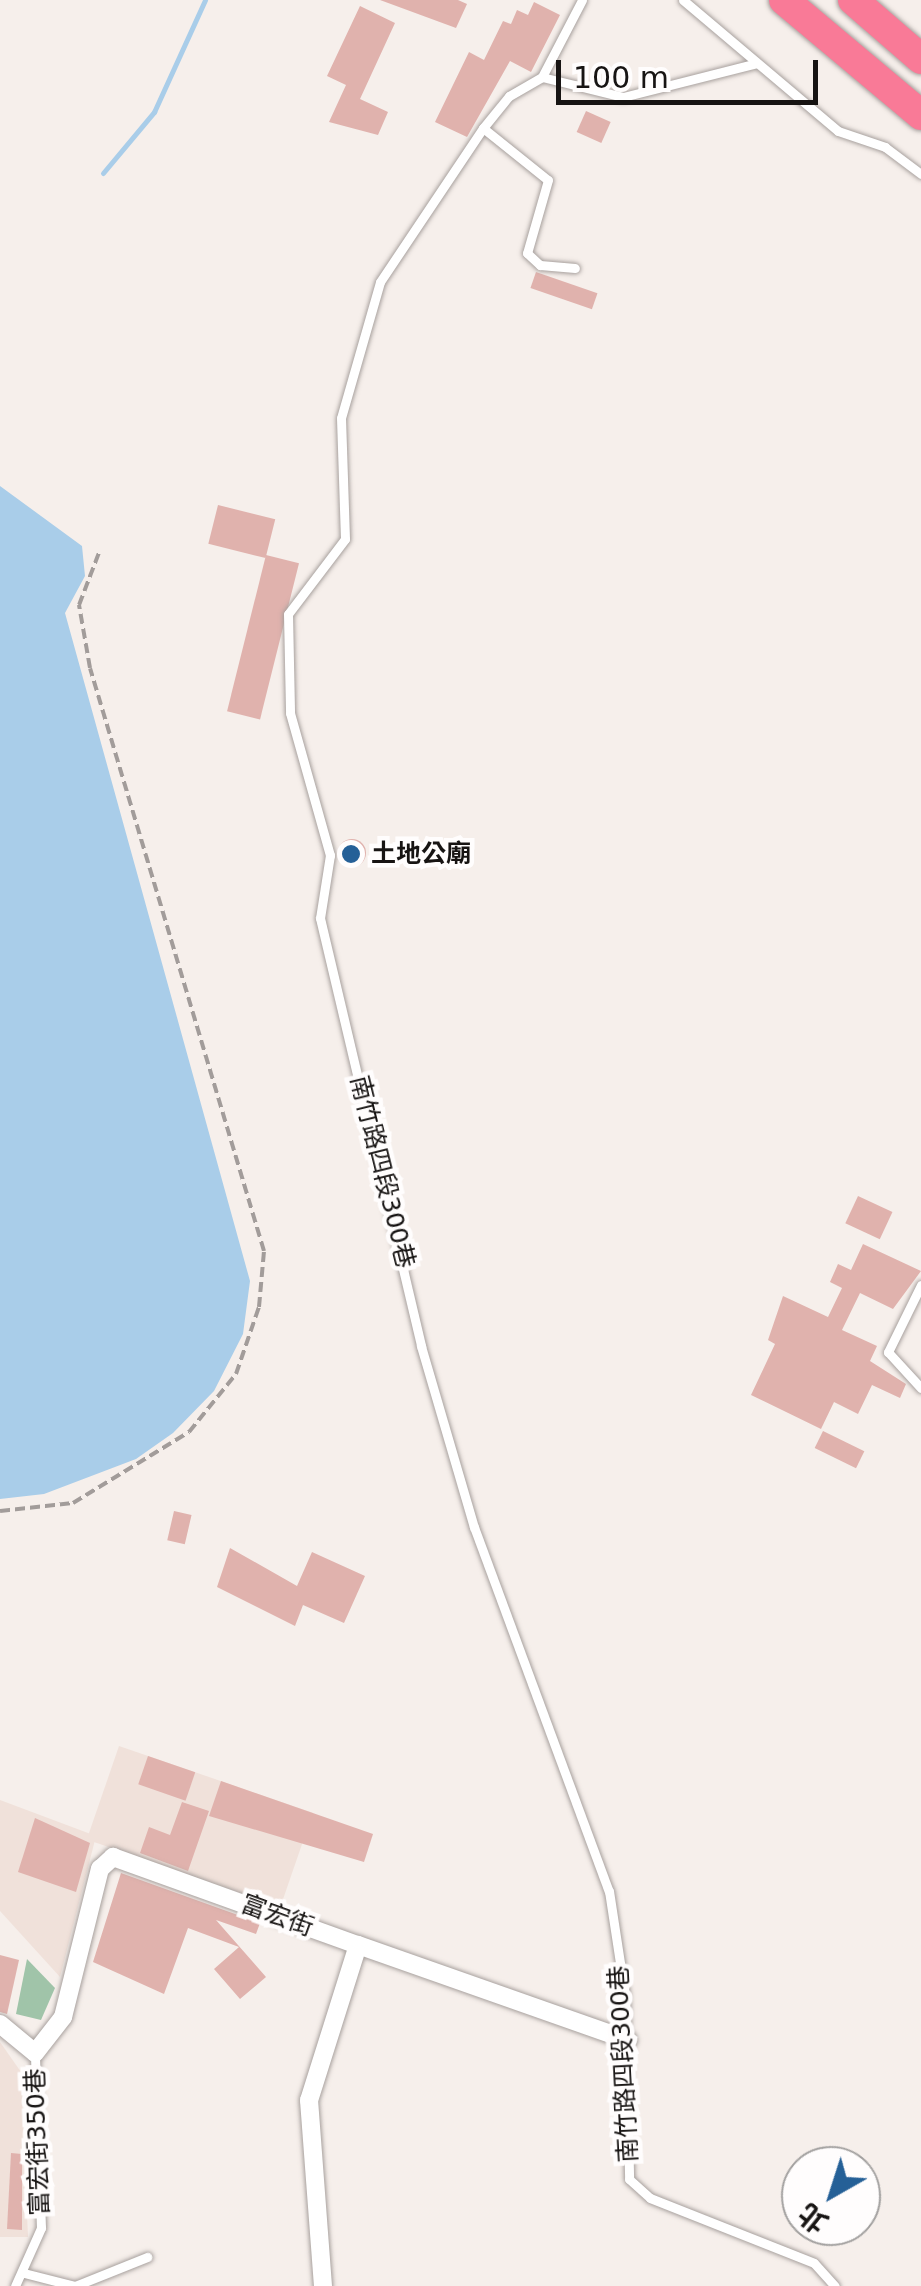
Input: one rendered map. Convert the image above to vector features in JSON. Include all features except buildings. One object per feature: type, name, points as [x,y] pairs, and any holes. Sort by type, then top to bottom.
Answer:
[{"type":"highway","points":[[784,0],[921,115]]},
{"type":"highway","points":[[854,0],[921,60]]},
{"type":"street","name":"富宏街","points":[[35,2052],[63,2017],[100,1869],[113,1857],[358,1945]]},
{"type":"street","points":[[323,2286],[309,2100],[358,1945],[628,2040]]},
{"type":"street","points":[[0,2024],[35,2052]]},
{"type":"lane","name":"南竹路四段300巷","points":[[582,0],[542,77],[483,128],[380,282],[341,418],[344,539],[288,614],[290,713],[330,855],[320,918],[389,1225],[474,1527],[594,1837],[628,2040],[629,2179],[650,2198],[814,2263],[835,2286]]},
{"type":"lane","points":[[683,0],[838,131],[886,147],[921,174]]},
{"type":"lane","points":[[542,77],[623,97],[757,62]]},
{"type":"lane","points":[[483,128],[548,180],[526,254],[575,268]]},
{"type":"lane","points":[[921,1285],[888,1352],[921,1388]]},
{"type":"lane","name":"富宏街350巷","points":[[15,2286],[41,2228],[35,2052]]},
{"type":"lane","points":[[24,2272],[75,2286],[147,2257]]},
{"type":"path","points":[[0,1511],[74,1503],[189,1432],[236,1374],[258,1306],[264,1251],[90,668],[79,605],[100,550]]},
{"type":"shaded area","points":[[119,1746],[313,1813],[281,1906],[87,1840]]},
{"type":"shaded area","points":[[0,1800],[96,1836],[60,1977],[0,1911]]},
{"type":"shaded area","points":[[0,2042],[21,2072],[28,2237],[0,2237]]},
{"type":"green space","points":[[27,1959],[55,1988],[41,2020],[16,2014]]},
{"type":"water","points":[[0,486],[82,546],[85,576],[65,613],[250,1281],[243,1334],[214,1391],[173,1433],[136,1459],[44,1494],[0,1499]]},
{"type":"waterway","points":[[103,173],[154,112],[205,0]]},
{"type":"place","name":"土地公廟","points":[[351,854]]}]
